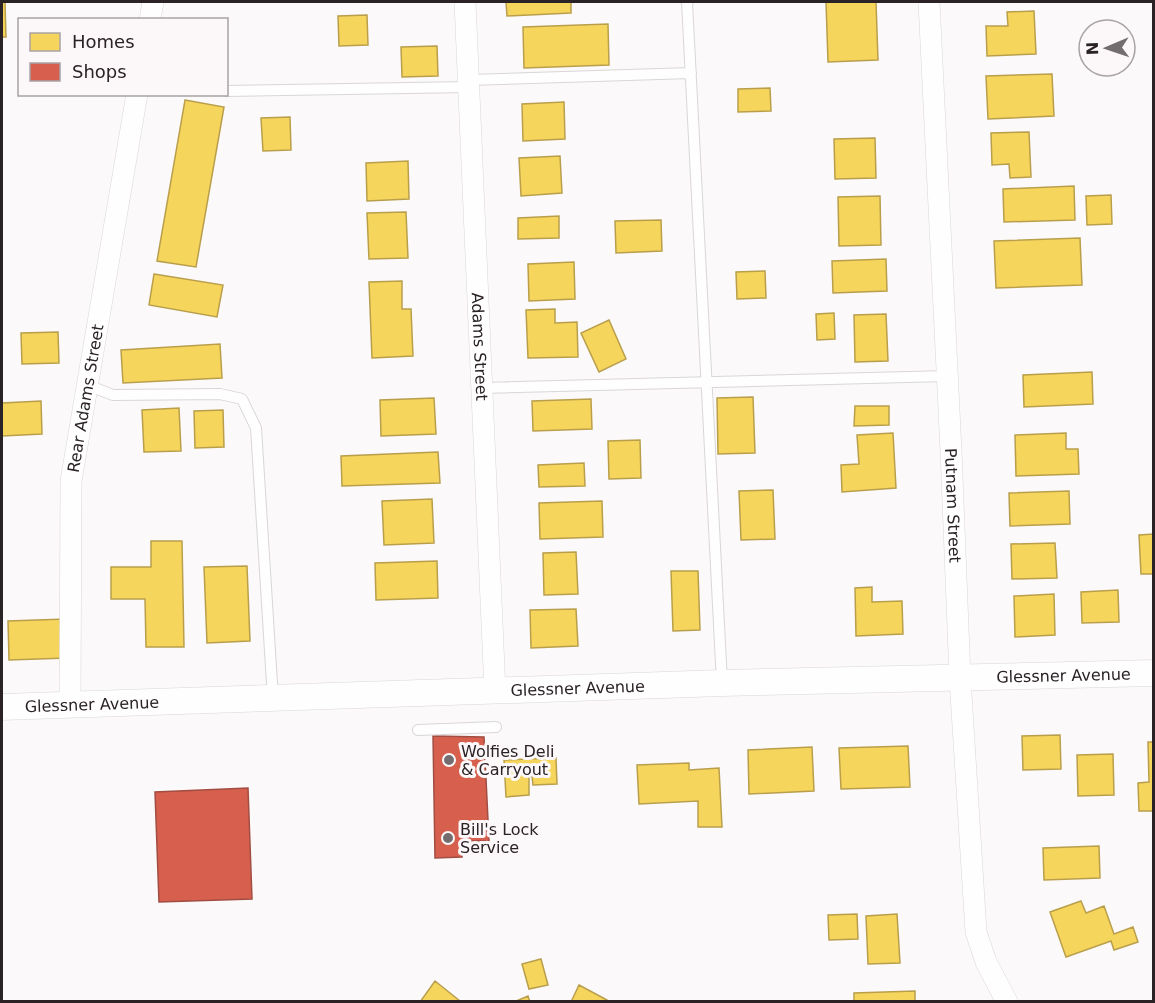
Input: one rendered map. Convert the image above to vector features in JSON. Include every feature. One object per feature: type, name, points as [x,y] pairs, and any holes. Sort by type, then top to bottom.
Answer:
[{"type":"street","points":[[150,18],[153,2]]},
{"type":"street","name":"Adams Street","points":[[465,2],[495,692]]},
{"type":"street","name":"Putnam Street","points":[[929,2],[960,678],[976,932],[986,962],[1007,1002]]},
{"type":"street","name":"Rear Adams Street","points":[[70,705],[71,481],[137,96]]},
{"type":"street","name":"Glessner Avenue","points":[[2,707],[722,683],[1154,673]]},
{"type":"lane","points":[[687,2],[722,683]]},
{"type":"lane","points":[[228,91],[691,73]]},
{"type":"lane","points":[[483,388],[947,376]]},
{"type":"lane","points":[[87,385],[113,395],[220,394],[242,399],[256,428],[273,699]]},
{"type":"lane","points":[[418,730],[496,727]]},
{"type":"building: Homes","points":[[2,2],[5,2],[6,37],[2,37]]},
{"type":"building: Homes","points":[[506,2],[571,2],[571,13],[507,16]]},
{"type":"building: Homes","points":[[826,2],[876,2],[878,60],[828,62]]},
{"type":"building: Homes","points":[[1034,11],[1036,54],[987,56],[986,26],[1008,26],[1007,12]]},
{"type":"building: Homes","points":[[367,15],[368,45],[339,46],[338,16]]},
{"type":"building: Homes","points":[[608,24],[609,65],[524,68],[523,27]]},
{"type":"building: Homes","points":[[437,46],[438,76],[402,77],[401,47]]},
{"type":"building: Homes","points":[[1052,74],[1054,116],[988,119],[986,76]]},
{"type":"building: Homes","points":[[770,88],[771,111],[738,112],[738,89]]},
{"type":"building: Homes","points":[[185,100],[224,107],[196,267],[157,261]]},
{"type":"building: Homes","points":[[564,102],[565,139],[523,141],[522,104]]},
{"type":"building: Homes","points":[[290,117],[291,150],[263,151],[261,118]]},
{"type":"building: Homes","points":[[1029,132],[1031,177],[1010,178],[1009,164],[992,165],[991,133]]},
{"type":"building: Homes","points":[[875,138],[876,178],[835,179],[834,139]]},
{"type":"building: Homes","points":[[560,156],[562,193],[521,196],[519,158]]},
{"type":"building: Homes","points":[[408,161],[409,199],[367,201],[366,163]]},
{"type":"building: Homes","points":[[1074,186],[1075,220],[1004,222],[1003,189]]},
{"type":"building: Homes","points":[[1111,195],[1112,224],[1087,225],[1086,196]]},
{"type":"building: Homes","points":[[880,196],[881,245],[839,246],[838,197]]},
{"type":"building: Homes","points":[[406,212],[408,258],[369,259],[367,213]]},
{"type":"building: Homes","points":[[559,216],[559,238],[518,239],[518,218]]},
{"type":"building: Homes","points":[[661,220],[662,251],[616,253],[615,221]]},
{"type":"building: Homes","points":[[1080,238],[1082,285],[996,288],[994,241]]},
{"type":"building: Homes","points":[[886,259],[887,291],[833,293],[832,261]]},
{"type":"building: Homes","points":[[574,262],[575,299],[529,301],[528,264]]},
{"type":"building: Homes","points":[[765,271],[766,298],[737,299],[736,272]]},
{"type":"building: Homes","points":[[154,274],[223,285],[217,317],[149,305]]},
{"type":"building: Homes","points":[[402,281],[402,309],[411,309],[413,356],[372,358],[369,282]]},
{"type":"building: Homes","points":[[555,309],[555,323],[577,322],[578,357],[528,358],[526,310]]},
{"type":"building: Homes","points":[[834,313],[835,339],[817,340],[816,314]]},
{"type":"building: Homes","points":[[886,314],[888,361],[855,362],[854,315]]},
{"type":"building: Homes","points":[[609,320],[626,359],[599,372],[581,333]]},
{"type":"building: Homes","points":[[58,332],[59,363],[22,364],[21,333]]},
{"type":"building: Homes","points":[[220,344],[222,378],[123,383],[121,350]]},
{"type":"building: Homes","points":[[1092,372],[1093,404],[1024,407],[1023,375]]},
{"type":"building: Homes","points":[[753,397],[755,453],[718,454],[717,398]]},
{"type":"building: Homes","points":[[434,398],[436,434],[381,436],[380,400]]},
{"type":"building: Homes","points":[[591,399],[592,429],[533,431],[532,401]]},
{"type":"building: Homes","points":[[41,401],[42,434],[2,436],[2,403]]},
{"type":"building: Homes","points":[[855,406],[889,406],[889,425],[854,426]]},
{"type":"building: Homes","points":[[179,408],[181,451],[144,452],[142,410]]},
{"type":"building: Homes","points":[[223,410],[224,447],[195,448],[194,411]]},
{"type":"building: Homes","points":[[893,433],[896,488],[842,492],[841,465],[859,464],[857,435]]},
{"type":"building: Homes","points":[[1066,433],[1066,449],[1078,449],[1079,474],[1016,476],[1015,435]]},
{"type":"building: Homes","points":[[640,440],[641,478],[609,479],[608,441]]},
{"type":"building: Homes","points":[[438,452],[440,483],[342,486],[341,456]]},
{"type":"building: Homes","points":[[584,463],[585,486],[539,487],[538,465]]},
{"type":"building: Homes","points":[[773,490],[775,539],[741,540],[739,491]]},
{"type":"building: Homes","points":[[1069,491],[1070,524],[1010,526],[1009,493]]},
{"type":"building: Homes","points":[[432,499],[434,543],[384,545],[382,501]]},
{"type":"building: Homes","points":[[602,501],[603,537],[540,539],[539,503]]},
{"type":"building: Homes","points":[[1154,534],[1154,574],[1141,574],[1139,535]]},
{"type":"building: Homes","points":[[151,541],[182,541],[184,647],[146,647],[145,599],[111,599],[111,567],[151,567]]},
{"type":"building: Homes","points":[[1055,543],[1057,578],[1012,579],[1011,544]]},
{"type":"building: Homes","points":[[576,552],[578,594],[544,595],[543,553]]},
{"type":"building: Homes","points":[[437,561],[438,598],[376,600],[375,563]]},
{"type":"building: Homes","points":[[247,566],[250,641],[207,643],[204,567]]},
{"type":"building: Homes","points":[[671,571],[698,571],[700,630],[673,631]]},
{"type":"building: Homes","points":[[872,587],[872,602],[902,601],[903,634],[856,636],[855,588]]},
{"type":"building: Homes","points":[[1118,590],[1119,622],[1082,623],[1081,592]]},
{"type":"building: Homes","points":[[1054,594],[1055,635],[1015,637],[1014,596]]},
{"type":"building: Homes","points":[[576,609],[578,646],[531,648],[530,610]]},
{"type":"building: Homes","points":[[66,619],[67,658],[9,660],[8,621]]},
{"type":"building: Homes","points":[[1060,735],[1061,769],[1023,770],[1022,736]]},
{"type":"building: Homes","points":[[1148,742],[1154,742],[1154,811],[1139,811],[1138,783],[1149,782]]},
{"type":"building: Homes","points":[[908,746],[910,787],[841,789],[839,748]]},
{"type":"building: Homes","points":[[812,747],[814,791],[749,794],[748,750]]},
{"type":"building: Homes","points":[[1113,754],[1114,795],[1078,796],[1077,755]]},
{"type":"building: Homes","points":[[556,758],[557,784],[533,785],[532,776],[529,776],[529,795],[506,797],[504,760]]},
{"type":"building: Homes","points":[[689,763],[689,770],[719,768],[722,827],[698,827],[698,801],[639,804],[637,765]]},
{"type":"building: Homes","points":[[1099,846],[1100,878],[1044,880],[1043,848]]},
{"type":"building: Homes","points":[[1081,901],[1086,913],[1104,906],[1114,934],[1133,927],[1138,942],[1114,950],[1111,941],[1066,957],[1050,912]]},
{"type":"building: Homes","points":[[857,914],[858,939],[829,940],[828,915]]},
{"type":"building: Homes","points":[[897,914],[900,963],[868,964],[866,916]]},
{"type":"building: Homes","points":[[541,959],[548,985],[529,989],[522,964]]},
{"type":"building: Homes","points":[[435,981],[460,1001],[420,1002]]},
{"type":"building: Homes","points":[[579,985],[607,1000],[607,1002],[571,1002]]},
{"type":"building: Homes","points":[[915,991],[915,1002],[854,1002],[854,993]]},
{"type":"building: Homes","points":[[528,996],[530,1002],[514,1002]]},
{"type":"building: Shops","points":[[433,736],[484,737],[489,841],[471,841],[471,847],[462,848],[462,857],[435,858]]},
{"type":"building: Shops","points":[[248,788],[252,899],[159,902],[155,792]]},
{"type":"place","name":"Wolfies Deli & Carryout","points":[[449,760]]},
{"type":"place","name":"Bill's Lock Service","points":[[448,838]]}]
